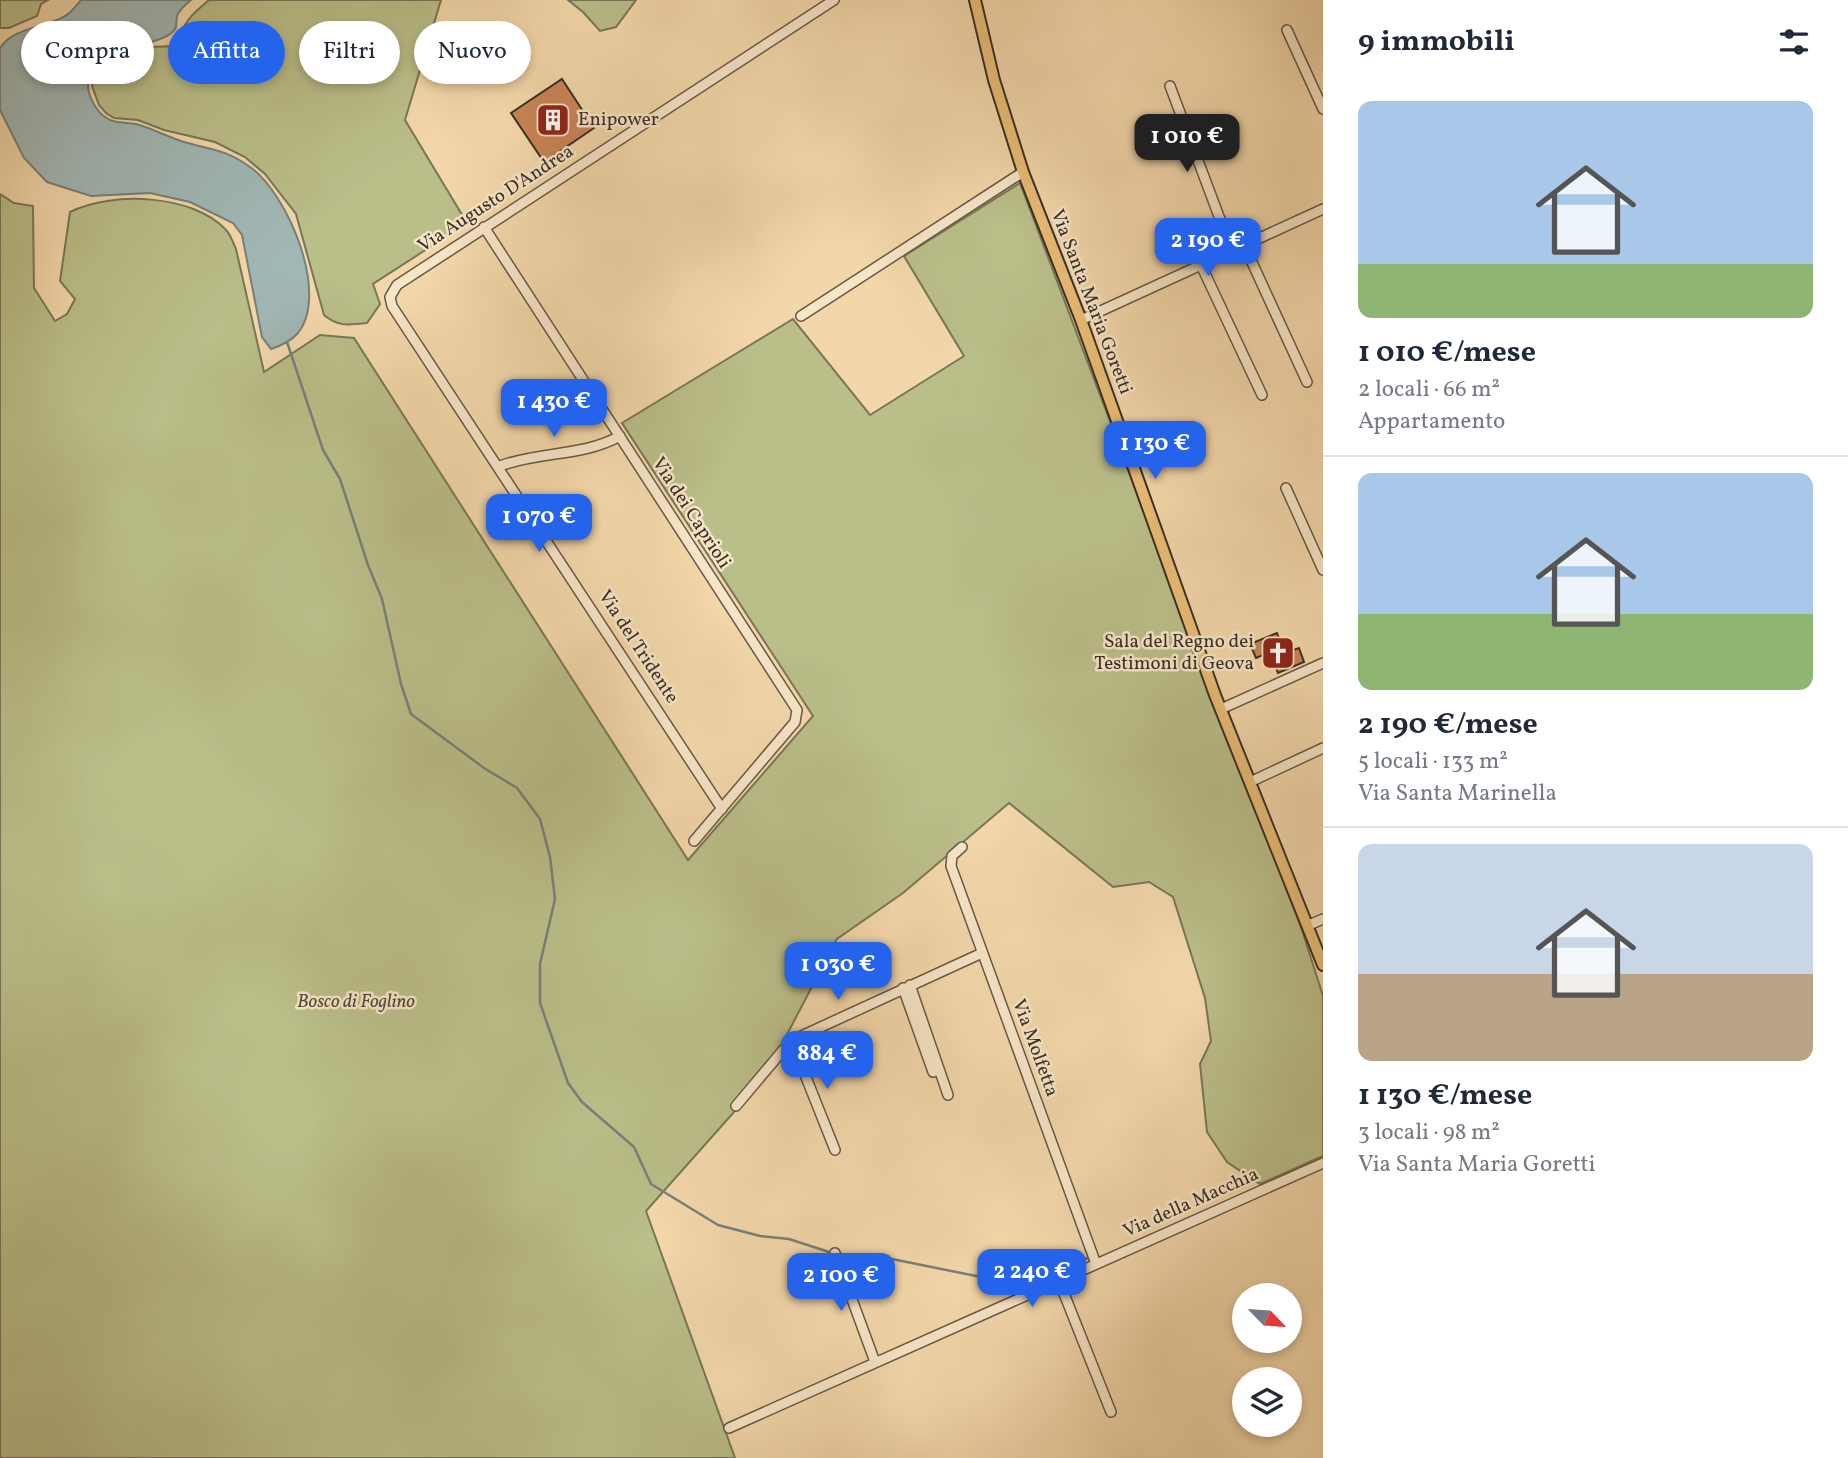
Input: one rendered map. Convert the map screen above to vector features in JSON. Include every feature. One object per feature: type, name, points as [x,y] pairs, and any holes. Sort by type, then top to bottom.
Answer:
[{"type":"main road","name":"Via Santa Maria Goretti","points":[[975,0],[994,80],[1023,172],[1081,320],[1221,709],[1323,965]]},
{"type":"street","name":"Via Augusto D'Andrea","points":[[391,294],[397,285],[484,227],[834,0]]},
{"type":"street","points":[[1287,30],[1323,109]]},
{"type":"street","points":[[1170,86],[1232,251]]},
{"type":"street","points":[[801,316],[1023,172]]},
{"type":"street","points":[[1081,320],[1323,209]]},
{"type":"street","name":"Via dei Caprioli","points":[[484,227],[798,714],[795,722],[722,808]]},
{"type":"street","points":[[1244,245],[1307,382]]},
{"type":"street","points":[[1201,265],[1262,396]]},
{"type":"street","name":"Via del Tridente","points":[[391,294],[393,306],[722,808]]},
{"type":"street","points":[[500,466],[536,455],[584,451],[620,436]]},
{"type":"street","points":[[1286,488],[1323,570]]},
{"type":"street","points":[[1221,709],[1323,663]]},
{"type":"street","points":[[1250,782],[1323,748]]},
{"type":"street","points":[[694,841],[722,808]]},
{"type":"street","name":"Via Molfetta","points":[[962,847],[952,856],[951,866],[1096,1264]]},
{"type":"street","points":[[1309,925],[1323,919]]},
{"type":"street","points":[[736,1106],[792,1042],[982,953]]},
{"type":"street","points":[[906,987],[933,1072]]},
{"type":"street","points":[[906,987],[948,1095]]},
{"type":"street","points":[[792,1042],[835,1150]]},
{"type":"street","name":"Via della Macchia","points":[[729,1427],[1323,1163]]},
{"type":"street","points":[[835,1253],[875,1363]]},
{"type":"street","points":[[1059,1281],[1111,1412]]},
{"type":"green space","points":[[0,0],[48,0],[41,4],[37,16],[9,28],[0,28]]},
{"type":"green space","points":[[209,0],[441,0],[435,21],[414,21],[416,84],[405,120],[467,223],[373,284],[380,304],[367,323],[349,325],[324,315],[296,214],[265,174],[245,157],[215,142],[164,130],[138,120],[114,118],[99,105],[93,84],[154,84],[154,47],[168,46],[168,84],[285,84],[285,21],[188,21]]},
{"type":"green space","points":[[568,0],[636,0],[616,27],[600,31]]},
{"type":"green space","name":"Bosco di Foglino","points":[[1020,183],[1302,930],[1323,996],[1323,1156],[1260,1184],[1227,1162],[1207,1132],[1200,1064],[1211,1041],[1205,998],[1173,897],[1149,882],[1113,887],[1009,803],[903,893],[837,939],[782,1044],[782,1058],[646,1211],[735,1458],[0,1458],[0,194],[14,203],[33,206],[34,288],[55,321],[67,314],[75,299],[60,281],[70,212],[107,201],[151,200],[193,209],[212,218],[229,234],[236,249],[264,372],[320,335],[354,338],[688,860],[813,716],[622,423],[793,319],[870,415],[964,356],[904,256]]},
{"type":"water","points":[[81,0],[191,0],[179,12],[177,21],[168,21],[168,35],[154,41],[154,21],[54,21],[72,11]]},
{"type":"water","points":[[21,32],[21,84],[88,84],[94,103],[102,115],[109,119],[136,124],[224,153],[250,167],[264,180],[290,220],[307,270],[307,315],[298,333],[289,341],[271,349],[262,337],[242,235],[233,223],[190,202],[150,193],[91,196],[47,182],[24,158],[0,110],[0,48]]},
{"type":"building","name":"Enipower","points":[[562,79],[594,128],[544,162],[511,113]]},
{"type":"building","name":"Sala del Regno dei Testimoni di Geova","points":[[1277,633],[1285,653],[1299,648],[1304,662],[1278,673],[1270,652],[1256,658],[1250,644]]},
{"type":"waterway","points":[[287,342],[323,450],[340,479],[382,599],[401,684],[411,714],[484,768],[517,788],[540,819],[550,857],[555,899],[540,964],[540,1003],[568,1083],[582,1102],[634,1147],[651,1184],[718,1225],[760,1236],[789,1239],[829,1252],[874,1259],[882,1257],[991,1279],[1016,1276],[1091,1258]]},
{"type":"place","name":"Enipower","points":[[553,120]]},
{"type":"place","name":"Sala del Regno dei Testimoni di Geova","points":[[1278,653]]}]
